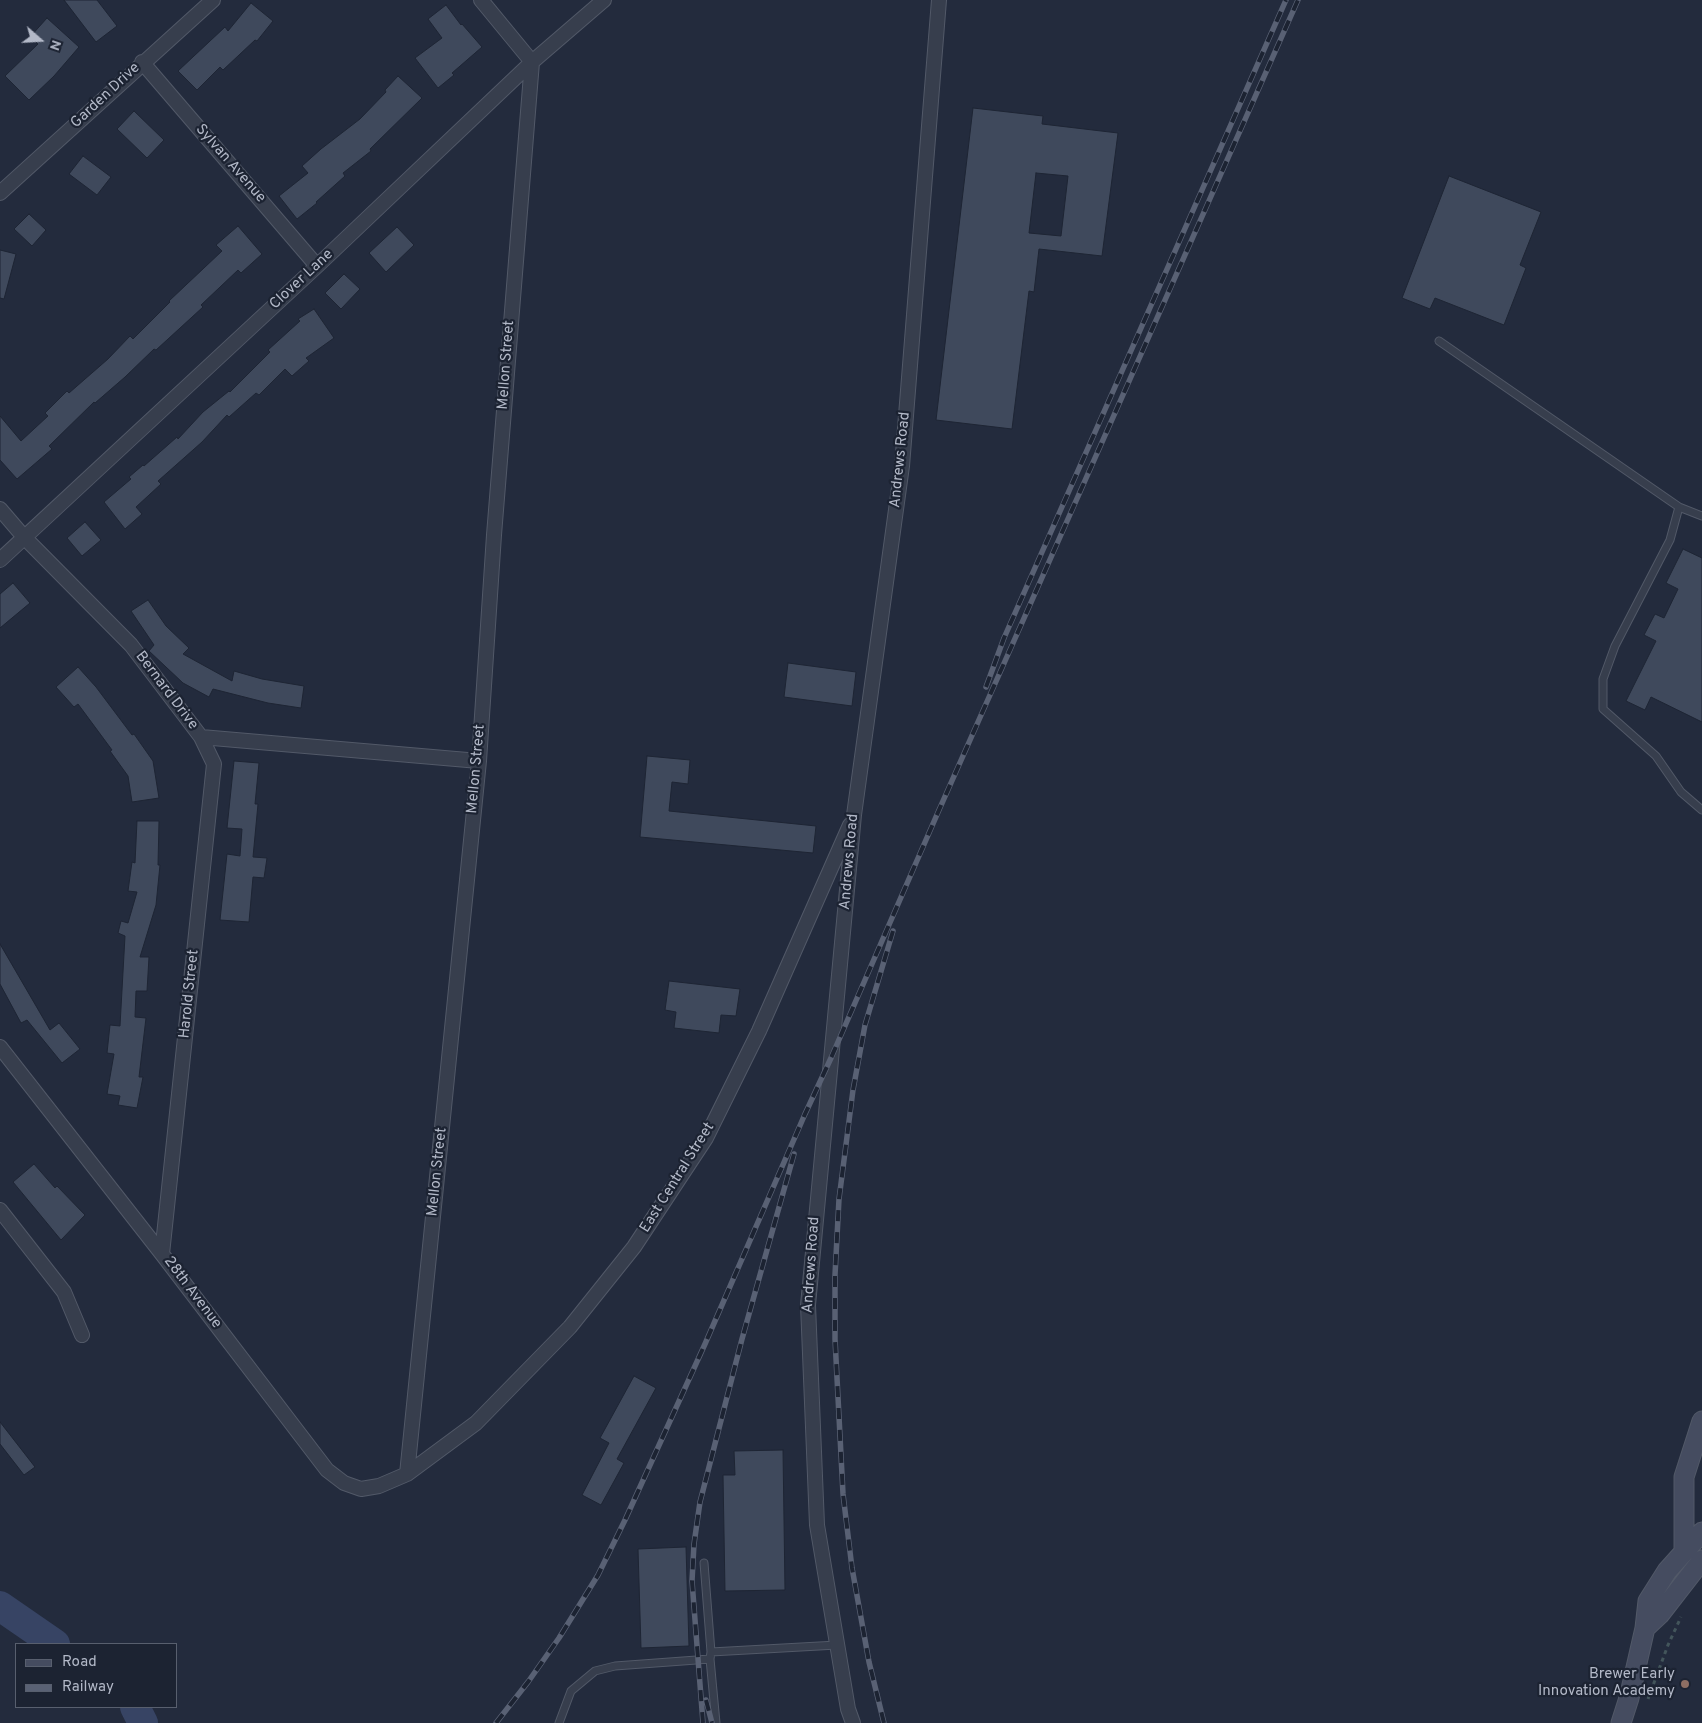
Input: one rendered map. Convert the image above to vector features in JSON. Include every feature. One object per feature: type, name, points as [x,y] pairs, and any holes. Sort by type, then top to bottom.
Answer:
[{"type":"main road","points":[[1684,1550],[1684,1477],[1702,1421]]},
{"type":"main road","points":[[1621,1723],[1629,1698],[1645,1628],[1648,1601],[1667,1571],[1702,1532]]},
{"type":"main road","points":[[1645,1628],[1660,1614],[1702,1560]]},
{"type":"street","name":"Garden Drive","points":[[0,193],[142,62],[213,0]]},
{"type":"street","points":[[481,0],[532,62]]},
{"type":"street","name":"Clover Lane","points":[[0,560],[318,266],[532,62],[604,0]]},
{"type":"street","name":"Andrews Road","points":[[853,1723],[848,1709],[817,1525],[808,1305],[854,815],[902,466],[940,0]]},
{"type":"street","name":"Sylvan Avenue","points":[[142,62],[318,266]]},
{"type":"street","name":"Mellon Street","points":[[408,1474],[479,760],[495,526],[532,62]]},
{"type":"street","name":"Bernard Drive","points":[[0,509],[24,538],[130,645],[201,737],[479,760]]},
{"type":"street","name":"Harold Street","points":[[162,1254],[214,764],[201,737]]},
{"type":"street","name":"East Central Street","points":[[408,1474],[476,1423],[570,1327],[634,1247],[706,1138],[759,1031],[854,815]]},
{"type":"street","name":"28th Avenue","points":[[0,1047],[162,1254],[327,1470],[344,1483],[361,1489],[379,1486],[408,1474]]},
{"type":"street","points":[[0,1210],[64,1292],[82,1335]]},
{"type":"lane","points":[[1439,340],[1680,507],[1702,516]]},
{"type":"lane","points":[[1680,507],[1670,540],[1612,654],[1603,679],[1603,709],[1656,756],[1681,792],[1702,810]]},
{"type":"lane","points":[[704,1563],[716,1723]]},
{"type":"lane","points":[[559,1723],[571,1691],[595,1671],[615,1666],[837,1645]]},
{"type":"path","points":[[1647,1704],[1668,1645],[1682,1617]]},
{"type":"building","points":[[64,0],[97,0],[117,26],[96,42]]},
{"type":"building","points":[[251,3],[273,21],[257,41],[255,40],[223,70],[220,67],[197,90],[178,71],[225,27],[228,31]]},
{"type":"building","points":[[446,5],[461,25],[482,47],[438,88],[415,58],[442,38],[428,19]]},
{"type":"building","points":[[47,18],[79,47],[54,76],[29,100],[5,76],[38,44],[30,37]]},
{"type":"building","points":[[398,76],[422,98],[370,149],[371,151],[343,173],[345,176],[297,219],[279,196],[308,173],[302,166],[360,119],[386,92],[385,90]]},
{"type":"building","points":[[973,108],[1043,116],[1042,124],[1118,133],[1102,256],[1039,249],[1034,292],[1029,291],[1012,429],[936,420]],"holes":[[[1036,173],[1068,176],[1061,236],[1029,233]]]},
{"type":"building","points":[[134,111],[164,140],[147,158],[117,129]]},
{"type":"building","points":[[83,156],[111,177],[97,195],[69,174]]},
{"type":"building","points":[[1449,176],[1541,212],[1520,265],[1526,268],[1504,325],[1435,298],[1430,309],[1402,298]]},
{"type":"building","points":[[29,214],[46,230],[32,246],[14,229]]},
{"type":"building","points":[[238,226],[262,254],[241,273],[238,270],[201,305],[203,307],[156,350],[154,349],[125,377],[94,402],[49,446],[52,449],[17,479],[0,460],[0,416],[21,441],[48,416],[45,413],[67,391],[69,393],[108,359],[130,336],[133,339],[169,301],[222,251],[216,245]]},
{"type":"building","points":[[397,227],[414,245],[386,272],[369,253]]},
{"type":"building","points":[[0,250],[16,254],[4,299],[0,298]]},
{"type":"building","points":[[344,274],[360,289],[341,309],[325,293]]},
{"type":"building","points":[[314,309],[334,338],[306,358],[309,361],[292,376],[285,369],[259,395],[256,393],[229,417],[227,415],[202,442],[158,481],[161,484],[136,507],[142,514],[125,529],[104,502],[131,479],[129,477],[143,465],[177,437],[178,439],[203,412],[230,392],[270,352],[268,350],[300,321],[298,319]]},
{"type":"building","points":[[85,522],[101,540],[82,556],[67,538]]},
{"type":"building","points":[[1683,549],[1702,558],[1702,722],[1651,697],[1645,710],[1626,701],[1656,641],[1644,635],[1655,614],[1664,618],[1678,589],[1666,583]]},
{"type":"building","points":[[13,583],[30,603],[0,628],[0,594]]},
{"type":"building","points":[[148,600],[166,626],[189,648],[183,654],[232,681],[234,671],[262,679],[304,686],[301,708],[268,703],[213,689],[209,697],[183,683],[149,651],[154,645],[131,611]]},
{"type":"building","points":[[788,663],[856,672],[852,706],[784,697]]},
{"type":"building","points":[[78,667],[96,687],[132,735],[134,734],[153,761],[159,798],[132,802],[128,776],[110,751],[112,750],[78,704],[74,707],[56,687]]},
{"type":"building","points":[[647,756],[690,760],[688,784],[672,782],[669,811],[816,826],[813,853],[640,837]]},
{"type":"building","points":[[234,761],[259,763],[255,804],[258,804],[253,857],[267,858],[264,878],[253,877],[249,922],[220,920],[227,854],[240,856],[242,829],[227,828]]},
{"type":"building","points":[[137,821],[159,821],[158,865],[160,865],[156,905],[140,957],[149,957],[147,991],[136,991],[135,1017],[146,1018],[139,1077],[143,1077],[137,1108],[118,1105],[120,1096],[107,1094],[114,1054],[107,1053],[110,1025],[120,1026],[125,936],[118,933],[121,921],[128,923],[137,892],[128,891],[132,862],[135,863]]},
{"type":"building","points":[[0,944],[50,1030],[59,1023],[80,1049],[62,1063],[27,1020],[21,1023],[0,984]]},
{"type":"building","points":[[669,981],[740,989],[736,1016],[721,1015],[719,1033],[674,1028],[676,1012],[665,1010]]},
{"type":"building","points":[[34,1164],[55,1188],[57,1186],[85,1215],[61,1240],[13,1182]]},
{"type":"building","points":[[634,1376],[656,1388],[617,1459],[624,1463],[601,1505],[582,1495],[609,1443],[600,1438]]},
{"type":"building","points":[[0,1422],[35,1467],[24,1475],[0,1444]]},
{"type":"building","points":[[783,1450],[785,1590],[725,1591],[723,1475],[735,1475],[734,1451]]},
{"type":"building","points":[[686,1547],[689,1646],[641,1648],[638,1549]]},
{"type":"waterway","points":[[0,1606],[54,1643]]},
{"type":"waterway","points":[[136,1708],[143,1723]]},
{"type":"railway","points":[[986,687],[1004,638],[1286,0]]},
{"type":"railway","points":[[496,1723],[559,1638],[598,1575],[625,1520],[705,1344],[1298,0]]},
{"type":"railway","points":[[884,1723],[869,1662],[852,1568],[843,1494],[835,1339],[835,1275],[839,1199],[853,1090],[865,1025],[893,931]]},
{"type":"railway","points":[[703,1723],[692,1581],[694,1544],[700,1502],[742,1339],[794,1154]]},
{"type":"railway","points":[[706,1700],[712,1723]]},
{"type":"place","name":"Brewer Early Innovation Academy","points":[[1685,1684]]}]
